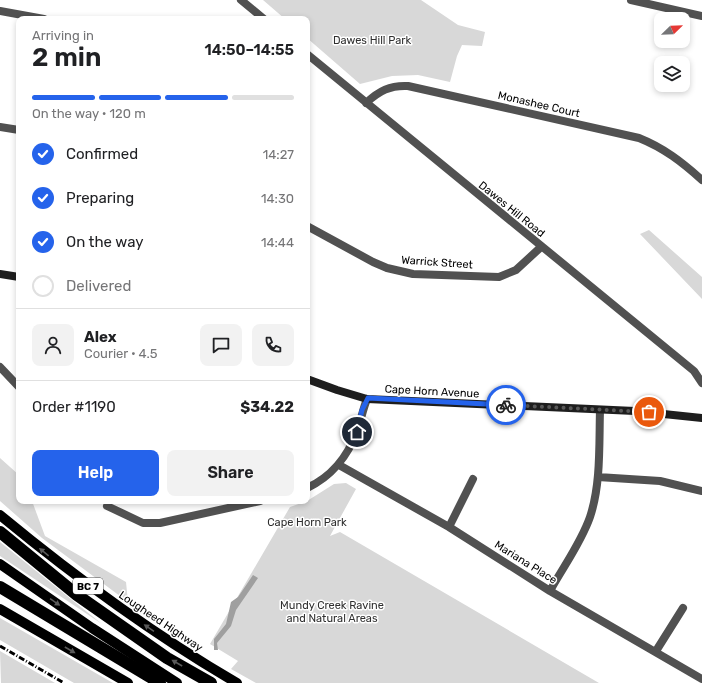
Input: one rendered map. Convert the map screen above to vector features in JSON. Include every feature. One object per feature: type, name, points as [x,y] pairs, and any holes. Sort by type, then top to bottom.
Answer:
[{"type":"highway","points":[[0,532],[77,595],[167,658],[211,683]]},
{"type":"highway","points":[[0,587],[160,683]]},
{"type":"highway","points":[[0,593],[145,683]]},
{"type":"main road","name":"Lougheed Highway","points":[[0,515],[56,561],[106,598],[166,639],[237,683]]},
{"type":"main road","points":[[0,564],[98,632],[177,683]]},
{"type":"main road","points":[[0,609],[128,683]]},
{"type":"street","points":[[241,0],[260,16]]},
{"type":"street","points":[[631,0],[702,16]]},
{"type":"street","points":[[0,11],[28,16]]},
{"type":"street","name":"Dawes Hill Road","points":[[310,56],[694,371],[702,382]]},
{"type":"street","name":"Monashee Court","points":[[366,103],[376,93],[383,89],[401,86],[455,96],[639,138],[668,152],[701,180]]},
{"type":"street","points":[[0,127],[16,130]]},
{"type":"street","name":"Warrick Street","points":[[310,228],[373,262],[387,268],[413,274],[500,277],[516,270],[541,247]]},
{"type":"street","points":[[0,274],[16,277]]},
{"type":"street","points":[[0,367],[16,384]]},
{"type":"street","name":"Cape Horn Avenue","points":[[310,380],[337,390],[368,398],[635,411],[702,418]]},
{"type":"street","points":[[310,486],[328,475],[339,465],[357,432],[362,410],[368,398]]},
{"type":"street","points":[[550,591],[589,520],[598,477],[600,410]]},
{"type":"street","name":"Mariana Place","points":[[339,465],[449,527],[550,591],[702,679]]},
{"type":"street","points":[[598,477],[660,480],[702,491]]},
{"type":"street","points":[[449,527],[473,479]]},
{"type":"street","points":[[107,506],[143,523],[160,523],[227,504]]},
{"type":"street","points":[[656,652],[683,608]]},
{"type":"green space","name":"Dawes Hill Park","points":[[263,0],[421,0],[458,25],[485,32],[482,46],[462,45],[457,56],[450,82],[418,75],[392,76],[360,84],[310,41],[310,16],[282,16]]},
{"type":"green space","points":[[649,230],[702,277],[702,299],[640,234]]},
{"type":"green space","points":[[0,458],[16,472],[16,504],[33,504],[45,536],[126,582],[128,602],[42,538],[0,501]]},
{"type":"green space","name":"Mundy Creek Ravine and Natural Areas","points":[[346,483],[356,489],[330,536],[340,532],[599,683],[256,683],[231,669],[238,661],[210,644],[290,507],[298,504],[310,504],[310,499],[334,484]]},
{"type":"green space","points":[[0,542],[102,624],[0,556]]},
{"type":"green space","points":[[0,618],[113,683],[74,683],[0,640]]},
{"type":"green space","points":[[0,651],[55,683],[1,683]]},
{"type":"shaded area","points":[[253,575],[258,578],[236,610],[231,626],[217,643],[218,650],[214,650],[214,639],[226,624],[231,602],[238,597]]},
{"type":"railway","points":[[0,646],[64,683]]},
{"type":"way so far","points":[[506,405],[649,412]]},
{"type":"route","points":[[357,432],[362,410],[368,398],[506,405]]},
{"type":"park label","name":"Cape Horn Park","points":[[307,522]]}]
